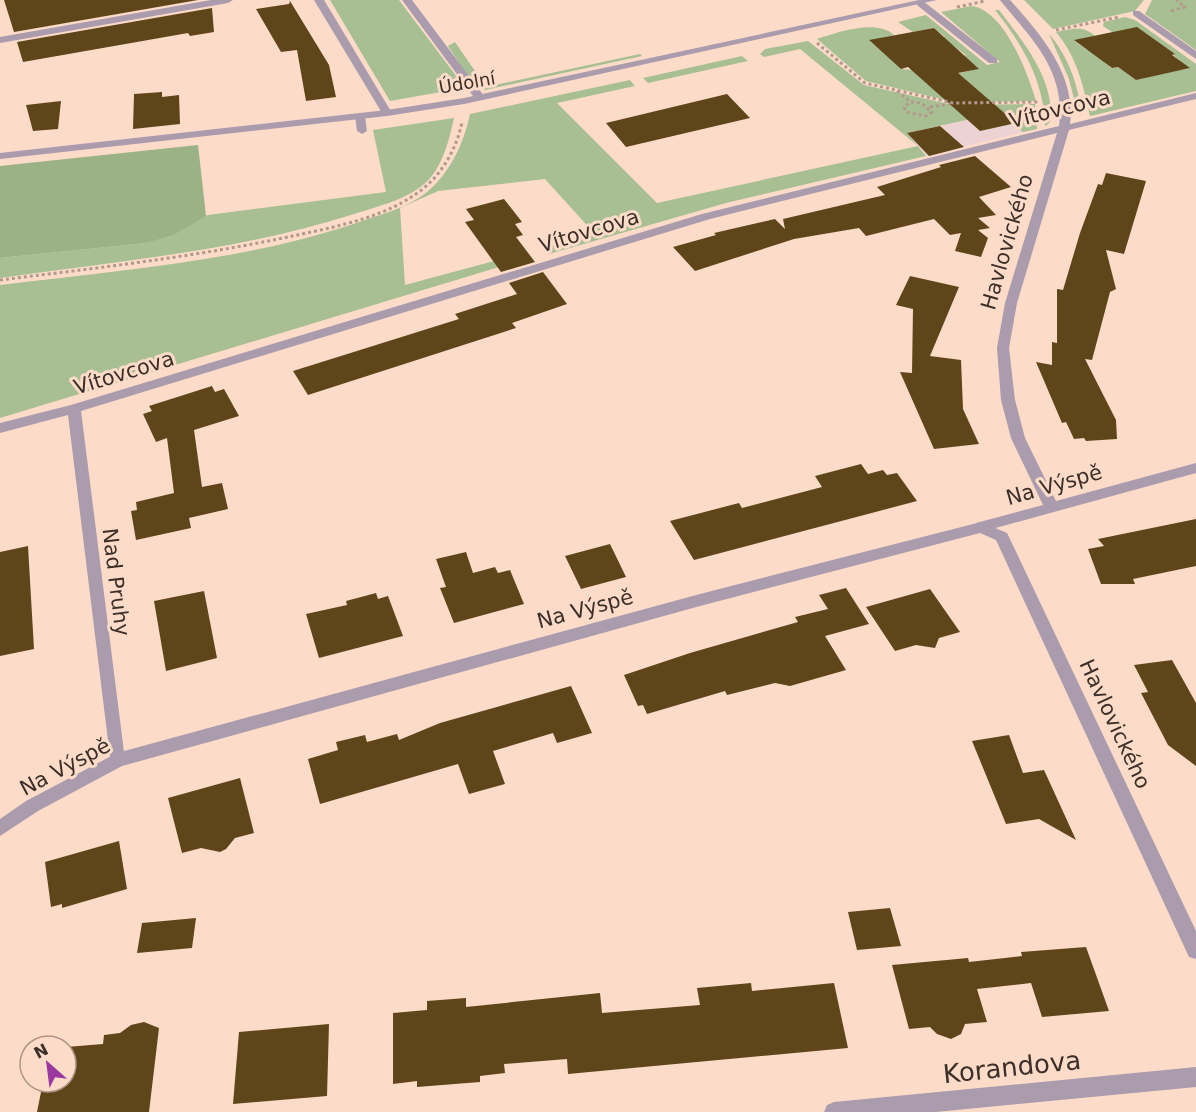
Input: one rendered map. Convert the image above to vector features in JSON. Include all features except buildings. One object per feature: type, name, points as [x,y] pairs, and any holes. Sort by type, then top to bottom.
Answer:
[{"type":"street","points":[[0,40],[228,0]]},
{"type":"street","points":[[319,0],[387,113]]},
{"type":"street","points":[[407,0],[480,98]]},
{"type":"street","name":"Údolní","points":[[0,156],[387,113],[480,98],[932,0]]},
{"type":"street","name":"Havlovického","points":[[1005,0],[1036,35],[1051,59],[1066,101],[1064,129],[1011,303],[1003,348],[1008,400],[1018,438],[1052,508]]},
{"type":"street","points":[[920,3],[993,61]]},
{"type":"street","points":[[1136,13],[1196,56]]},
{"type":"street","name":"Vítovcova","points":[[0,428],[74,409],[706,216],[1196,96]]},
{"type":"street","points":[[360,116],[362,131]]},
{"type":"street","name":"Nad Pruhy","points":[[74,409],[117,760]]},
{"type":"street","name":"Na Výspě","points":[[0,830],[32,806],[117,760],[700,600],[1196,468]]},
{"type":"street","name":"Havlovického","points":[[981,527],[1002,537],[1196,951]]},
{"type":"street","name":"Korandova","points":[[834,1112],[1196,1077]]},
{"type":"path","points":[[1166,10],[1183,9],[1183,4],[1176,0]]},
{"type":"path","points":[[1051,31],[1136,13]]},
{"type":"path","points":[[800,29],[865,83],[954,103]]},
{"type":"path","points":[[897,90],[911,102],[930,107],[954,103],[1040,102]]},
{"type":"path","points":[[0,280],[219,253],[334,227],[397,205],[437,177],[460,132],[465,100]]},
{"type":"path","points":[[911,102],[904,107],[906,112],[916,116],[926,116],[932,112],[930,107]]},
{"type":"shaded area","points":[[1003,112],[1023,132],[926,156],[907,134]]},
{"type":"green space","points":[[330,0],[399,0],[460,81],[458,89],[390,101]]},
{"type":"green space","points":[[1024,0],[1144,0],[1135,11],[1053,29]]},
{"type":"green space","points":[[1152,0],[1196,0],[1196,50],[1145,14]]},
{"type":"green space","points":[[971,6],[983,10],[994,18],[1004,30],[1021,60],[1036,101],[954,102],[866,81],[817,39],[857,28],[886,30],[894,35],[870,41],[880,50],[883,49],[901,69],[960,73],[978,69],[963,56],[966,55],[942,38],[945,37],[934,28],[913,32],[898,22],[926,15],[987,65],[1000,62],[941,12]]},
{"type":"green space","points":[[995,10],[999,10],[1016,33],[1045,83],[1051,118],[1045,126],[1041,94],[1030,64]]},
{"type":"green space","points":[[1125,17],[1135,20],[1196,64],[1196,91],[1090,116],[1082,82],[1074,61],[1056,32],[1077,29],[1091,33],[1095,36],[1075,41],[1087,50],[1090,49],[1111,68],[1118,67],[1136,80],[1169,71],[1189,69],[1162,45],[1157,46],[1112,32],[1103,26],[1104,22]]},
{"type":"green space","points":[[1049,34],[1062,52],[1072,72],[1082,115],[1077,111],[1069,79]]},
{"type":"green space","points":[[808,41],[864,85],[953,105],[1035,104],[1037,129],[1023,132],[1003,112],[907,133],[917,145],[800,49],[764,57],[760,54],[765,49]]},
{"type":"green space","points":[[455,42],[484,84],[477,85],[470,80],[448,46]]},
{"type":"green space","points":[[640,54],[642,56],[485,90],[481,88]]},
{"type":"green space","points":[[742,56],[748,61],[648,83],[643,78]]},
{"type":"green space","points":[[630,80],[635,86],[557,103],[657,203],[918,146],[926,156],[726,203],[549,254],[543,247],[593,232],[545,179],[438,191],[400,208],[405,285],[494,261],[499,267],[0,418],[0,285],[139,269],[231,255],[321,234],[389,212],[420,197],[443,176],[460,146],[470,114]]},
{"type":"green space","points":[[454,118],[443,156],[436,171],[415,191],[385,204],[311,227],[223,246],[0,278],[0,258],[146,243],[208,215],[386,192],[373,130]]},
{"type":"green space","points":[[198,145],[206,216],[173,235],[146,243],[0,258],[0,166]]}]
